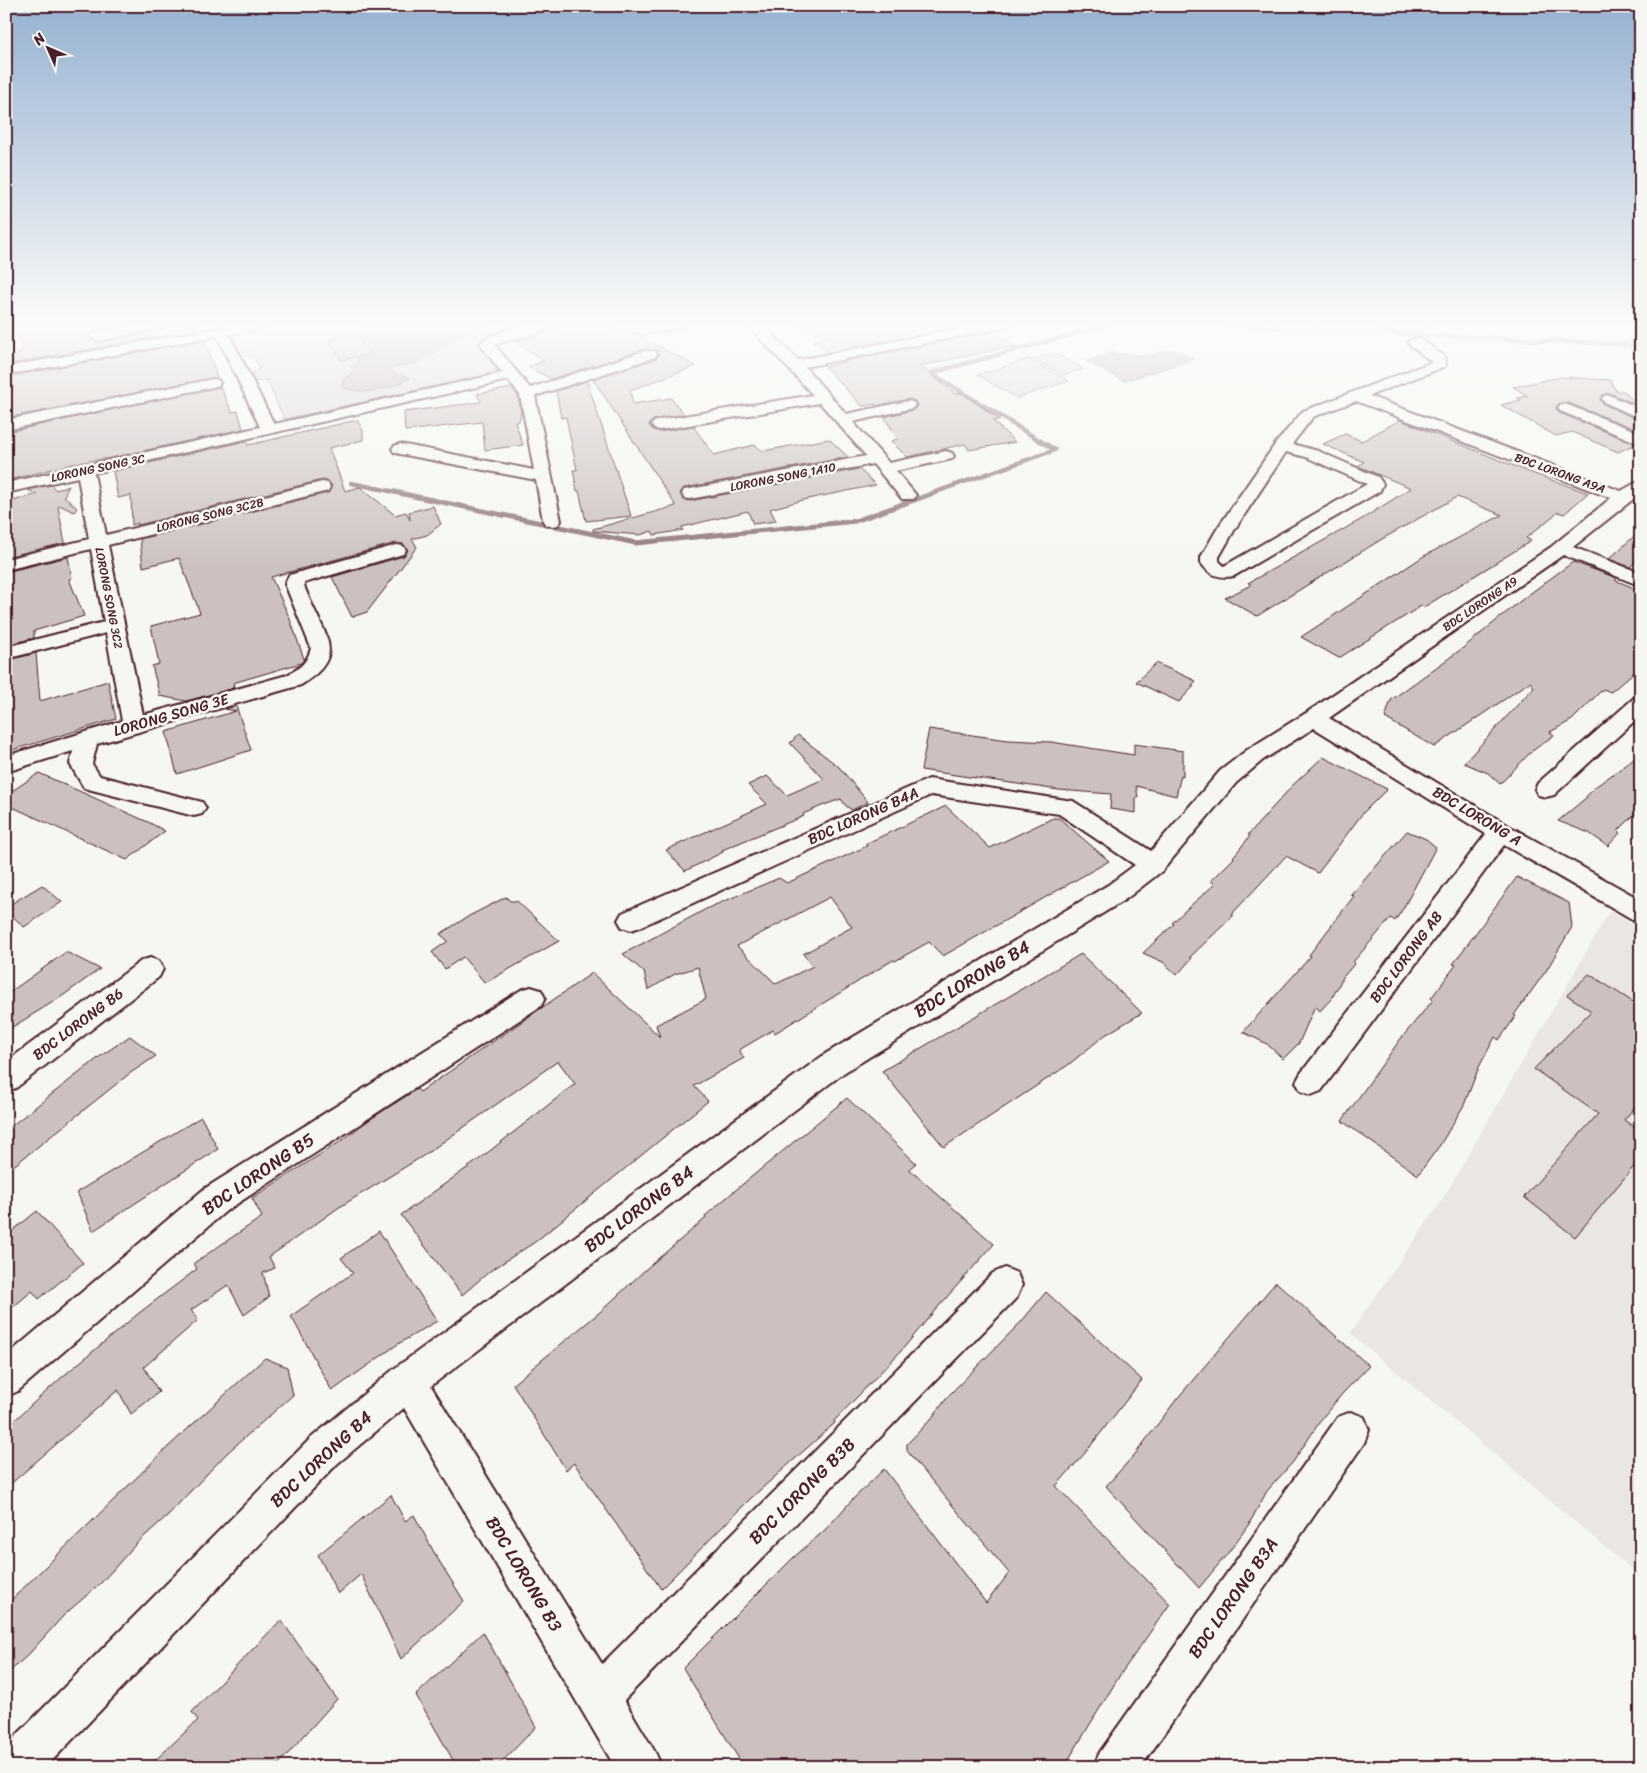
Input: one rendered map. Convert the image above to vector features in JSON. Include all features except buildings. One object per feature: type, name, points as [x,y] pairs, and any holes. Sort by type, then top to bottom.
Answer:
[{"type":"street","points":[[6,425],[101,406]]},
{"type":"street","points":[[257,406],[269,430]]},
{"type":"street","name":"LORONG SONG 3C","points":[[6,488],[376,406]]},
{"type":"street","points":[[529,406],[552,521]]},
{"type":"street","points":[[659,426],[776,406]]},
{"type":"street","points":[[828,406],[908,495]]},
{"type":"street","points":[[841,420],[905,406]]},
{"type":"street","points":[[1282,446],[1312,454],[1372,480],[1375,484],[1227,572],[1220,572],[1212,566],[1209,560],[1226,529],[1282,446],[1308,414],[1330,406]]},
{"type":"street","name":"BDC LORONG A9A","points":[[1383,406],[1623,496]]},
{"type":"street","points":[[1622,406],[1641,415]]},
{"type":"street","points":[[1565,408],[1641,439]]},
{"type":"street","points":[[400,449],[544,477]]},
{"type":"street","name":"LORONG SONG 1A10","points":[[690,494],[880,464],[946,456]]},
{"type":"street","name":"LORONG SONG 3C2","points":[[85,471],[134,725]]},
{"type":"street","name":"BDC LORONG A9","points":[[1314,718],[1561,548],[1623,496],[1641,485]]},
{"type":"street","name":"LORONG SONG 3C2B","points":[[6,565],[322,487]]},
{"type":"street","points":[[1561,548],[1641,580]]},
{"type":"street","name":"LORONG SONG 3E","points":[[6,764],[134,725],[294,680],[308,671],[318,660],[321,648],[294,584],[296,579],[397,550]]},
{"type":"street","points":[[6,653],[115,625]]},
{"type":"street","points":[[1546,789],[1641,704]]},
{"type":"street","name":"BDC LORONG A","points":[[1314,718],[1501,832],[1641,912]]},
{"type":"street","name":"BDC LORONG B4","points":[[16,1767],[324,1450],[408,1381],[835,1063],[1116,892],[1153,865],[1228,777],[1255,756],[1314,718]]},
{"type":"street","points":[[87,739],[81,764],[92,782],[194,808]]},
{"type":"street","name":"BDC LORONG B4A","points":[[631,920],[929,787],[1065,807],[1153,865]]},
{"type":"street","name":"BDC LORONG A8","points":[[1311,1082],[1501,832]]},
{"type":"street","name":"BDC LORONG B6","points":[[6,1079],[150,969]]},
{"type":"street","name":"BDC LORONG B5","points":[[6,1379],[215,1200],[531,998]]},
{"type":"street","name":"BDC LORONG B3B","points":[[598,1697],[1005,1285]]},
{"type":"street","name":"BDC LORONG B3","points":[[408,1381],[640,1767]]},
{"type":"street","name":"BDC LORONG B3A","points":[[1115,1767],[1351,1430]]},
{"type":"shaded area","points":[[278,406],[345,406],[284,419]]},
{"type":"shaded area","points":[[1610,911],[1641,930],[1641,1577],[1350,1333],[1441,1202]]},
{"type":"waterway","points":[[933,493],[1055,450],[984,406]]},
{"type":"waterway","points":[[351,483],[400,493]]},
{"type":"waterway","points":[[394,492],[636,543],[855,521],[937,492]]}]
